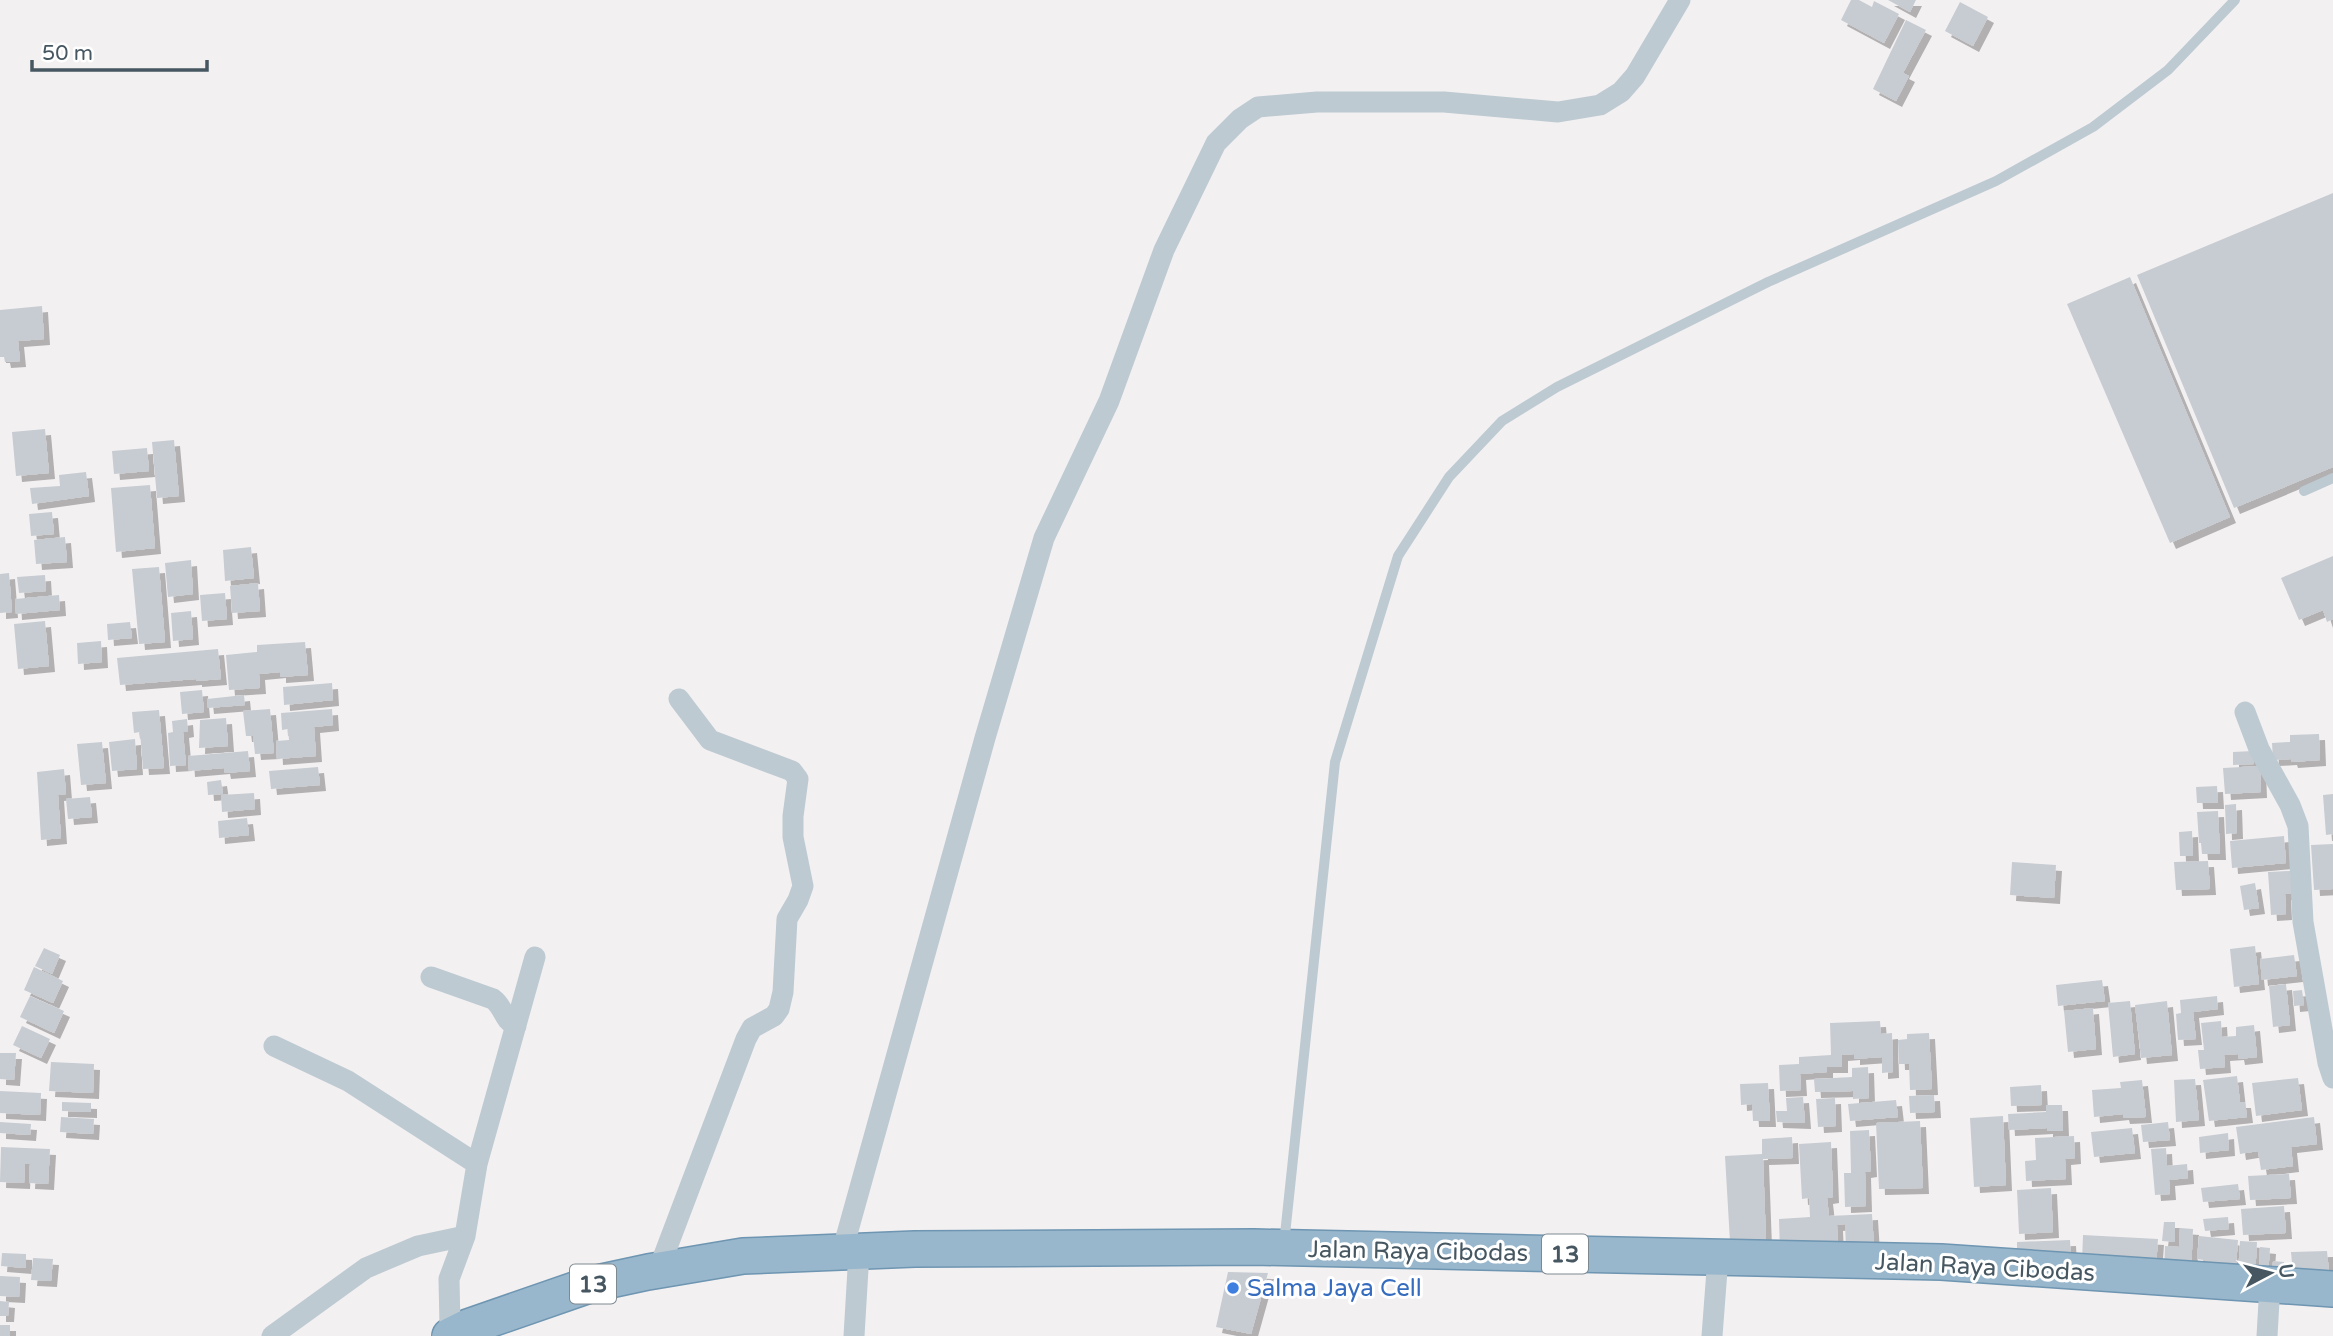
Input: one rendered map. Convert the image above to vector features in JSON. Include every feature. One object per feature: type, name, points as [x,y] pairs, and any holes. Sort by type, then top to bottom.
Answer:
[{"type":"highway","name":"Jalan Raya Cibodas","points":[[658,1271],[743,1256],[796,1253],[929,1249],[1283,1248],[1941,1262],[2333,1289]]},
{"type":"highway","name":"13","points":[[450,1336],[468,1327],[592,1284],[658,1271]]},
{"type":"street","points":[[854,1336],[851,1252],[985,738],[1044,538],[1109,401],[1164,250],[1216,144],[1240,119],[1258,107],[1317,102],[1444,102],[1558,112],[1600,105],[1621,92],[1636,76],[1680,0]]},
{"type":"street","points":[[658,1271],[746,1039],[752,1028],[774,1016],[779,1009],[786,963],[787,919],[803,886],[793,837],[798,779],[792,771],[710,740],[679,699]]},
{"type":"street","points":[[2245,712],[2259,749],[2290,805],[2298,826],[2303,922],[2333,1078]]},
{"type":"street","points":[[443,1336],[450,1326],[449,1279],[466,1236],[477,1164],[535,957]]},
{"type":"street","points":[[431,977],[493,999],[499,1003],[509,1022],[516,1026]]},
{"type":"street","points":[[274,1046],[348,1080],[477,1164]]},
{"type":"street","points":[[272,1336],[366,1268],[418,1246],[466,1236]]},
{"type":"street","points":[[1712,1336],[1718,1257]]},
{"type":"street","points":[[2267,1336],[2270,1284]]},
{"type":"lane","points":[[1283,1248],[1335,762],[1398,556],[1449,477],[1502,421],[1557,387],[1769,282],[1996,181],[2093,127],[2168,70],[2235,0]]},
{"type":"lane","points":[[2304,491],[2333,478]]},
{"type":"building","points":[[1851,0],[1859,0],[1872,7],[1874,1],[1899,14],[1884,43],[1841,20]]},
{"type":"building","points":[[1888,0],[1916,0],[1910,12]]},
{"type":"building","points":[[1960,2],[1988,17],[1973,46],[1945,31]]},
{"type":"building","points":[[1906,20],[1926,30],[1903,73],[1909,76],[1896,101],[1873,89]]},
{"type":"building","points":[[2333,193],[2333,467],[2234,508],[2137,275]]},
{"type":"building","points":[[2130,277],[2230,517],[2170,543],[2067,304]]},
{"type":"building","points":[[42,306],[44,339],[18,341],[20,361],[5,362],[4,357],[0,357],[0,310]]},
{"type":"building","points":[[45,429],[49,473],[16,476],[12,432]]},
{"type":"building","points":[[174,440],[179,496],[157,498],[152,442]]},
{"type":"building","points":[[147,448],[149,471],[114,474],[112,451]]},
{"type":"building","points":[[86,472],[89,496],[32,504],[30,488],[60,486],[59,475]]},
{"type":"building","points":[[150,485],[155,548],[116,552],[111,488]]},
{"type":"building","points":[[52,512],[54,534],[31,536],[29,514]]},
{"type":"building","points":[[65,537],[67,562],[36,564],[34,540]]},
{"type":"building","points":[[251,547],[254,578],[225,581],[223,550]]},
{"type":"building","points":[[2333,556],[2333,619],[2327,622],[2323,610],[2299,620],[2281,578]]},
{"type":"building","points":[[191,560],[193,594],[168,597],[165,563]]},
{"type":"building","points":[[159,567],[165,642],[139,644],[132,569]]},
{"type":"building","points":[[9,573],[12,612],[0,613],[0,574]]},
{"type":"building","points":[[45,575],[46,591],[19,593],[17,577]]},
{"type":"building","points":[[258,583],[260,611],[232,613],[230,586]]},
{"type":"building","points":[[225,593],[227,619],[202,621],[200,595]]},
{"type":"building","points":[[59,595],[60,610],[16,614],[15,599]]},
{"type":"building","points":[[191,611],[193,639],[173,641],[171,613]]},
{"type":"building","points":[[45,621],[49,666],[18,669],[14,624]]},
{"type":"building","points":[[130,622],[132,638],[108,640],[107,624]]},
{"type":"building","points":[[101,641],[102,662],[78,664],[77,643]]},
{"type":"building","points":[[305,642],[308,675],[280,677],[280,672],[259,674],[260,688],[229,690],[226,655],[257,652],[257,645]]},
{"type":"building","points":[[218,649],[221,679],[120,685],[117,658]]},
{"type":"building","points":[[332,683],[333,700],[284,705],[283,687]]},
{"type":"building","points":[[202,690],[204,712],[182,714],[180,692]]},
{"type":"building","points":[[244,695],[245,705],[208,708],[207,699]]},
{"type":"building","points":[[270,709],[274,753],[255,754],[253,736],[246,736],[243,711]]},
{"type":"building","points":[[332,709],[333,725],[314,727],[316,756],[277,759],[276,741],[289,740],[288,729],[282,730],[281,713]]},
{"type":"building","points":[[159,710],[164,768],[143,769],[140,732],[134,733],[132,712]]},
{"type":"building","points":[[226,718],[228,746],[199,748],[200,720]]},
{"type":"building","points":[[187,719],[188,731],[183,732],[186,765],[170,766],[168,733],[173,732],[172,721]]},
{"type":"building","points":[[2319,734],[2320,760],[2273,760],[2272,743],[2290,742],[2290,735]]},
{"type":"building","points":[[135,739],[137,769],[112,771],[109,742]]},
{"type":"building","points":[[102,742],[106,783],[81,785],[77,744]]},
{"type":"building","points":[[248,751],[250,771],[225,773],[224,768],[189,771],[188,756]]},
{"type":"building","points":[[2253,751],[2254,764],[2233,765],[2233,752]]},
{"type":"building","points":[[2260,766],[2261,792],[2225,794],[2223,768]]},
{"type":"building","points":[[318,767],[320,785],[271,789],[269,771]]},
{"type":"building","points":[[64,769],[66,794],[58,795],[61,838],[41,840],[37,772]]},
{"type":"building","points":[[221,780],[223,794],[208,795],[207,782]]},
{"type":"building","points":[[2217,786],[2218,803],[2197,803],[2196,787]]},
{"type":"building","points":[[254,793],[255,809],[222,812],[221,795]]},
{"type":"building","points":[[2333,794],[2333,834],[2326,835],[2323,795]]},
{"type":"building","points":[[90,797],[92,817],[68,819],[66,799]]},
{"type":"building","points":[[2236,804],[2237,833],[2226,834],[2225,805]]},
{"type":"building","points":[[2218,811],[2220,854],[2202,854],[2197,812]]},
{"type":"building","points":[[247,818],[249,835],[219,838],[218,821]]},
{"type":"building","points":[[2192,831],[2193,856],[2180,856],[2179,832]]},
{"type":"building","points":[[2284,836],[2286,863],[2232,868],[2230,841]]},
{"type":"building","points":[[2333,844],[2333,889],[2314,890],[2311,845]]},
{"type":"building","points":[[2208,861],[2210,889],[2176,890],[2174,862]]},
{"type":"building","points":[[2012,862],[2056,865],[2054,898],[2010,895]]},
{"type":"building","points":[[2290,871],[2291,894],[2285,894],[2286,914],[2271,915],[2268,872]]},
{"type":"building","points":[[2255,883],[2259,908],[2244,910],[2240,886]]},
{"type":"building","points":[[2255,946],[2259,984],[2234,987],[2230,949]]},
{"type":"building","points":[[44,948],[60,955],[52,974],[35,966]]},
{"type":"building","points":[[2294,955],[2297,976],[2262,980],[2260,959]]},
{"type":"building","points":[[34,967],[63,981],[53,1003],[24,990]]},
{"type":"building","points":[[2102,980],[2105,1001],[2058,1006],[2056,985]]},
{"type":"building","points":[[2286,984],[2290,1025],[2273,1027],[2269,986]]},
{"type":"building","points":[[2302,990],[2304,1005],[2294,1006],[2293,991]]},
{"type":"building","points":[[30,996],[64,1011],[54,1033],[20,1017]]},
{"type":"building","points":[[2217,996],[2218,1009],[2193,1012],[2196,1039],[2178,1040],[2176,1014],[2181,1013],[2180,1000]]},
{"type":"building","points":[[2130,1001],[2135,1054],[2113,1057],[2108,1003]]},
{"type":"building","points":[[2167,1001],[2172,1055],[2141,1058],[2135,1005]]},
{"type":"building","points":[[2093,1008],[2096,1049],[2068,1052],[2064,1011]]},
{"type":"building","points":[[1880,1021],[1881,1034],[1892,1033],[1893,1072],[1882,1073],[1882,1057],[1854,1059],[1854,1054],[1842,1055],[1842,1067],[1827,1067],[1827,1072],[1800,1074],[1801,1090],[1780,1091],[1779,1065],[1799,1064],[1799,1057],[1831,1055],[1830,1023]]},
{"type":"building","points":[[2221,1021],[2222,1037],[2236,1036],[2236,1027],[2254,1025],[2257,1057],[2239,1059],[2238,1054],[2224,1055],[2225,1067],[2200,1069],[2198,1050],[2204,1050],[2201,1023]]},
{"type":"building","points":[[22,1026],[50,1039],[41,1058],[13,1045]]},
{"type":"building","points":[[1929,1033],[1932,1089],[1910,1090],[1909,1064],[1899,1064],[1898,1040],[1907,1039],[1907,1034]]},
{"type":"building","points":[[0,1053],[16,1053],[14,1080],[0,1079]]},
{"type":"building","points":[[51,1062],[94,1064],[93,1093],[49,1091]]},
{"type":"building","points":[[1868,1067],[1869,1098],[1853,1099],[1853,1091],[1815,1092],[1814,1079],[1852,1077],[1852,1068]]},
{"type":"building","points":[[2237,1076],[2240,1102],[2245,1102],[2247,1117],[2209,1121],[2203,1080]]},
{"type":"building","points":[[2298,1078],[2302,1110],[2256,1116],[2252,1083]]},
{"type":"building","points":[[2195,1079],[2199,1120],[2176,1122],[2174,1080]]},
{"type":"building","points":[[2142,1080],[2146,1117],[2124,1118],[2123,1114],[2094,1117],[2092,1090],[2121,1088],[2120,1082]]},
{"type":"building","points":[[1768,1083],[1770,1121],[1753,1121],[1752,1104],[1741,1105],[1740,1084]]},
{"type":"building","points":[[2041,1085],[2042,1105],[2011,1106],[2010,1087]]},
{"type":"building","points":[[0,1091],[41,1093],[40,1115],[0,1113]]},
{"type":"building","points":[[1934,1095],[1935,1112],[1910,1113],[1909,1096]]},
{"type":"building","points":[[1803,1097],[1805,1123],[1777,1122],[1776,1111],[1787,1111],[1786,1098]]},
{"type":"building","points":[[1835,1098],[1836,1126],[1818,1127],[1816,1099]]},
{"type":"building","points":[[1896,1100],[1898,1117],[1850,1121],[1848,1104]]},
{"type":"building","points":[[62,1102],[91,1103],[91,1112],[62,1111]]},
{"type":"building","points":[[2046,1105],[2062,1105],[2063,1131],[2047,1131],[2047,1128],[2009,1130],[2008,1114],[2046,1112]]},
{"type":"building","points":[[2003,1116],[2006,1185],[1974,1187],[1970,1118]]},
{"type":"building","points":[[61,1117],[94,1119],[93,1134],[60,1132]]},
{"type":"building","points":[[2314,1117],[2317,1144],[2291,1147],[2293,1166],[2261,1170],[2258,1151],[2240,1154],[2236,1127]]},
{"type":"building","points":[[1920,1121],[1923,1188],[1879,1189],[1876,1123]]},
{"type":"building","points":[[0,1122],[31,1124],[30,1135],[0,1133]]},
{"type":"building","points":[[2168,1122],[2170,1140],[2143,1142],[2141,1125]]},
{"type":"building","points":[[2132,1128],[2135,1153],[2094,1157],[2091,1132]]},
{"type":"building","points":[[1869,1130],[1871,1171],[1865,1172],[1866,1206],[1845,1207],[1844,1173],[1851,1173],[1850,1131]]},
{"type":"building","points":[[2228,1133],[2229,1150],[2200,1153],[2199,1137]]},
{"type":"building","points":[[2074,1136],[2075,1158],[2065,1159],[2066,1179],[2026,1181],[2025,1161],[2036,1160],[2035,1138]]},
{"type":"building","points":[[1792,1137],[1793,1158],[1763,1159],[1766,1241],[1730,1242],[1725,1156],[1762,1154],[1762,1139]]},
{"type":"building","points":[[1831,1142],[1833,1197],[1827,1198],[1829,1216],[1872,1214],[1874,1247],[1846,1248],[1845,1224],[1837,1225],[1838,1250],[1780,1253],[1779,1219],[1810,1217],[1809,1198],[1802,1199],[1799,1144]]},
{"type":"building","points":[[1,1147],[50,1149],[48,1184],[29,1183],[30,1164],[25,1164],[24,1183],[0,1182]]},
{"type":"building","points":[[2166,1148],[2167,1166],[2187,1164],[2188,1178],[2169,1180],[2170,1194],[2155,1195],[2151,1149]]},
{"type":"building","points":[[2289,1174],[2291,1198],[2250,1200],[2248,1176]]},
{"type":"building","points":[[2238,1184],[2240,1199],[2203,1202],[2201,1188]]},
{"type":"building","points":[[2051,1188],[2053,1232],[2019,1234],[2017,1190]]},
{"type":"building","points":[[2284,1206],[2286,1233],[2243,1235],[2241,1209]]},
{"type":"building","points":[[2228,1217],[2229,1229],[2205,1231],[2203,1219]]},
{"type":"building","points":[[2164,1222],[2175,1222],[2175,1242],[2162,1241]]},
{"type":"building","points":[[2180,1228],[2193,1229],[2191,1272],[2164,1271],[2165,1246],[2179,1247]]},
{"type":"building","points":[[2083,1235],[2158,1239],[2156,1266],[2082,1262]]},
{"type":"building","points":[[2199,1236],[2238,1240],[2235,1278],[2198,1276],[2199,1261],[2218,1262],[2197,1259]]},
{"type":"building","points":[[2070,1240],[2071,1258],[2017,1261],[2017,1242]]},
{"type":"building","points":[[2240,1241],[2257,1242],[2255,1277],[2238,1276]]},
{"type":"building","points":[[2260,1247],[2270,1248],[2268,1275],[2259,1275]]},
{"type":"building","points":[[2327,1251],[2329,1272],[2293,1274],[2291,1252]]},
{"type":"building","points":[[2,1253],[26,1254],[26,1268],[1,1266]]},
{"type":"building","points":[[33,1258],[53,1259],[51,1281],[31,1280]]},
{"type":"building","points":[[2273,1261],[2284,1262],[2283,1281],[2272,1280]]},
{"type":"building","points":[[1228,1272],[1268,1273],[1251,1334],[1216,1327]]},
{"type":"building","points":[[0,1276],[20,1277],[19,1297],[0,1296]]},
{"type":"building","points":[[0,1301],[9,1302],[8,1316],[0,1316]]},
{"type":"building","points":[[0,1325],[10,1325],[10,1336],[0,1336]]},
{"type":"place","name":"Salma Jaya Cell","points":[[1233,1288]]}]
